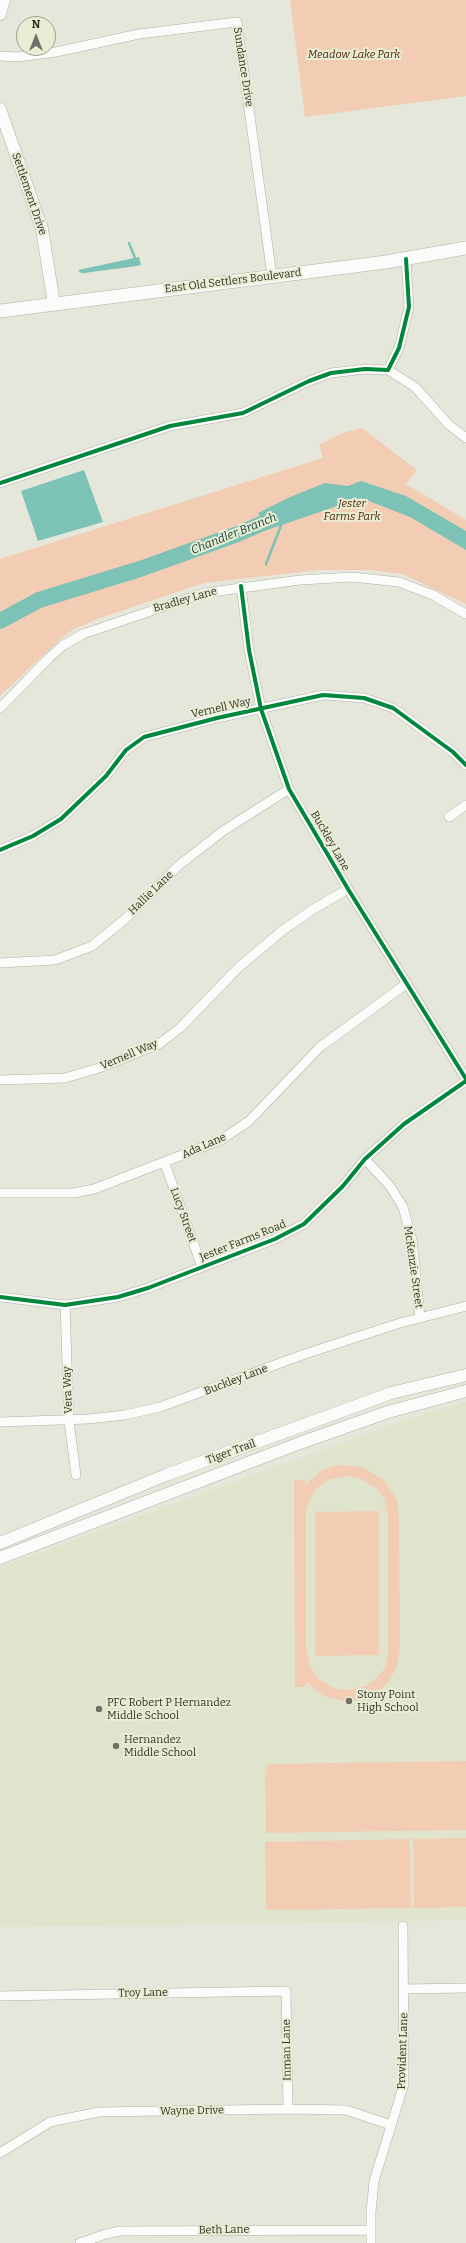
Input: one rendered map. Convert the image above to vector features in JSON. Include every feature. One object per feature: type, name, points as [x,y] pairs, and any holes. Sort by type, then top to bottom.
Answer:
[{"type":"main road","name":"East Old Settlers Boulevard","points":[[0,311],[406,258],[461,249]]},
{"type":"street","points":[[0,14],[4,0]]},
{"type":"street","name":"Sundance Drive","points":[[0,56],[17,57],[56,52],[139,34],[237,22],[272,276]]},
{"type":"street","name":"Settlement Drive","points":[[0,109],[42,228],[54,304]]},
{"type":"street","points":[[388,370],[399,348],[410,307],[406,258]]},
{"type":"street","points":[[0,483],[170,426],[243,413],[269,402],[310,381],[331,373],[365,369],[388,370],[415,387],[449,425],[466,438]]},
{"type":"street","name":"Bradley Lane","points":[[0,708],[62,646],[83,634],[188,597],[241,586],[352,577],[383,580],[414,588],[457,607],[466,614]]},
{"type":"street","name":"Buckley Lane","points":[[241,586],[249,650],[261,709],[289,789],[348,889],[466,1080]]},
{"type":"street","name":"Vernell Way","points":[[0,850],[33,836],[61,819],[106,776],[126,750],[144,737],[323,695],[364,698],[393,708],[453,752],[466,765]]},
{"type":"street","name":"Hallie Lane","points":[[0,963],[55,960],[92,946],[124,918],[178,866],[223,831],[289,789]]},
{"type":"street","points":[[449,817],[466,805]]},
{"type":"street","name":"Vernell Way","points":[[0,1080],[65,1078],[99,1068],[159,1044],[180,1028],[238,968],[283,930],[312,910],[348,889]]},
{"type":"street","name":"Ada Lane","points":[[0,1193],[74,1193],[94,1189],[165,1164],[213,1144],[236,1131],[320,1047],[406,984]]},
{"type":"street","name":"Jester Farms Road","points":[[0,1297],[65,1305],[118,1297],[148,1288],[275,1239],[304,1224],[343,1186],[365,1159],[404,1124],[466,1080]]},
{"type":"street","name":"McKenzie Street","points":[[365,1159],[390,1186],[403,1207],[412,1240],[420,1317]]},
{"type":"street","name":"Lucy Street","points":[[165,1164],[202,1267]]},
{"type":"street","name":"Vera Way","points":[[65,1305],[69,1420],[76,1475]]},
{"type":"street","name":"Buckley Lane","points":[[0,1422],[69,1420],[125,1415],[160,1407],[305,1354],[420,1317],[466,1306]]},
{"type":"street","name":"Tiger Trail","points":[[0,1543],[166,1475],[391,1393],[466,1375]]},
{"type":"street","name":"Tiger Trail","points":[[0,1558],[300,1443],[388,1412],[466,1391]]},
{"type":"street","name":"Provident Lane","points":[[371,2243],[374,2181],[404,2084],[403,1926]]},
{"type":"street","points":[[404,1989],[466,1988]]},
{"type":"street","name":"Troy Lane","points":[[0,1996],[286,1991]]},
{"type":"street","name":"Inman Lane","points":[[286,1991],[288,2109]]},
{"type":"street","name":"Wayne Drive","points":[[0,2153],[50,2122],[99,2112],[288,2109],[346,2110],[391,2125]]},
{"type":"street","name":"Beth Lane","points":[[80,2243],[120,2231],[371,2230]]},
{"type":"shaded area","points":[[466,1402],[466,1920],[0,1927],[0,1567],[406,1420]]},
{"type":"green space","name":"Meadow Lake Park","points":[[290,0],[466,0],[466,96],[305,117]]},
{"type":"green space","name":"Jester Farms Park","points":[[362,428],[417,470],[406,484],[466,520],[466,604],[402,574],[371,570],[319,570],[204,583],[97,619],[72,630],[57,642],[0,696],[0,559],[323,458],[319,445],[342,433]]},
{"type":"green space","points":[[338,1465],[363,1467],[384,1480],[397,1500],[399,1517],[400,1649],[397,1665],[390,1680],[379,1691],[364,1699],[348,1702],[324,1696],[306,1682],[306,1687],[295,1687],[294,1480],[305,1480],[305,1485],[322,1470]],"holes":[[[346,1476],[359,1478],[376,1488],[384,1498],[388,1517],[388,1655],[385,1668],[377,1678],[366,1686],[348,1690],[335,1689],[318,1679],[311,1668],[306,1649],[306,1511],[310,1498],[317,1488],[328,1480]]]},
{"type":"green space","points":[[379,1511],[379,1655],[315,1656],[315,1512]]},
{"type":"green space","points":[[466,1761],[466,1830],[266,1833],[265,1774],[268,1764]]},
{"type":"green space","points":[[466,1838],[466,1907],[414,1908],[413,1839]]},
{"type":"green space","points":[[410,1839],[411,1908],[266,1910],[265,1842]]},
{"type":"water","points":[[139,257],[141,265],[137,266],[84,273],[81,273],[78,270]]},
{"type":"water","points":[[84,470],[103,522],[38,541],[21,491]]},
{"type":"water","points":[[361,481],[406,496],[466,531],[466,550],[410,517],[361,498],[267,530],[258,513],[290,497],[325,483],[348,486]]},
{"type":"waterway","points":[[129,243],[135,258]]},
{"type":"waterway","name":"Chandler Branch","points":[[0,621],[39,600],[140,569],[235,535],[282,515]]},
{"type":"waterway","points":[[266,564],[282,523]]},
{"type":"cycle path","points":[[0,483],[170,426],[243,413],[309,381],[331,373],[365,369],[388,370],[399,348],[409,307],[406,259]]},
{"type":"cycle path","points":[[241,586],[249,650],[261,709],[289,789],[348,889],[466,1079]]},
{"type":"cycle path","points":[[0,850],[33,836],[61,819],[106,776],[126,750],[144,737],[217,718],[323,695],[364,698],[393,708],[453,752],[466,765]]},
{"type":"cycle path","points":[[0,1297],[65,1305],[118,1297],[148,1288],[275,1239],[304,1224],[343,1186],[365,1159],[404,1124],[466,1081]]},
{"type":"place","name":"Stony Point High School","points":[[349,1701]]},
{"type":"place","name":"PFC Robert P Hernandez Middle School","points":[[99,1709]]},
{"type":"place","name":"Hernandez Middle School","points":[[116,1746]]}]
